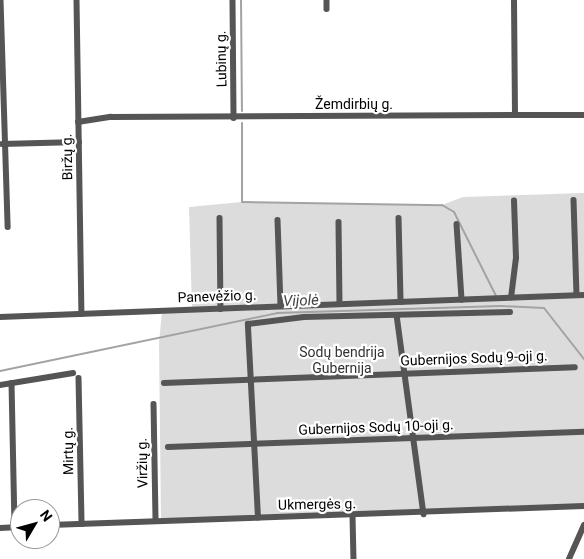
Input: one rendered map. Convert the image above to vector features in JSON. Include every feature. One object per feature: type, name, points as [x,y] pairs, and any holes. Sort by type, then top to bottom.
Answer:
[{"type":"street","points":[[1,0],[2,144],[8,227]]},
{"type":"street","name":"Biržų g.","points":[[77,0],[82,314]]},
{"type":"street","name":"Lubinų g.","points":[[233,0],[234,118]]},
{"type":"street","points":[[327,0],[327,9]]},
{"type":"street","points":[[514,0],[515,115]]},
{"type":"street","name":"Žemdirbių g.","points":[[78,122],[111,118],[584,115]]},
{"type":"street","points":[[2,144],[79,142]]},
{"type":"street","points":[[574,200],[577,295]]},
{"type":"street","points":[[511,298],[516,258],[514,201]]},
{"type":"street","points":[[220,218],[221,309]]},
{"type":"street","points":[[399,218],[401,302]]},
{"type":"street","points":[[278,220],[281,306]]},
{"type":"street","points":[[339,222],[340,304]]},
{"type":"street","points":[[456,224],[462,300]]},
{"type":"street","name":"Panevėžio g.","points":[[0,317],[584,295]]},
{"type":"street","points":[[258,518],[248,324],[304,317],[510,312]]},
{"type":"street","points":[[397,315],[424,514]]},
{"type":"street","name":"Gubernijos Sodų 9-oji g.","points":[[164,382],[575,367]]},
{"type":"street","points":[[0,385],[71,372]]},
{"type":"street","name":"Mirtų g.","points":[[79,378],[82,524]]},
{"type":"street","points":[[12,383],[16,499]]},
{"type":"street","name":"Viržių g.","points":[[154,404],[156,521]]},
{"type":"street","name":"Gubernijos Sodų 10-oji g.","points":[[168,447],[584,432]]},
{"type":"street","name":"Ukmergės g.","points":[[60,525],[424,514],[584,506]]},
{"type":"street","points":[[353,516],[354,559]]},
{"type":"street","points":[[569,559],[584,525]]},
{"type":"green space","name":"Sodų bendrija Gubernija","points":[[584,193],[584,506],[161,521],[159,343],[162,311],[192,310],[189,207],[242,202],[442,205],[463,197]]},
{"type":"waterway","points":[[241,0],[242,111]]},
{"type":"waterway","points":[[242,123],[242,202],[442,205],[454,212],[496,296]]},
{"type":"waterway","name":"Vijolė","points":[[0,371],[277,313],[501,306],[544,308],[584,359]]}]
